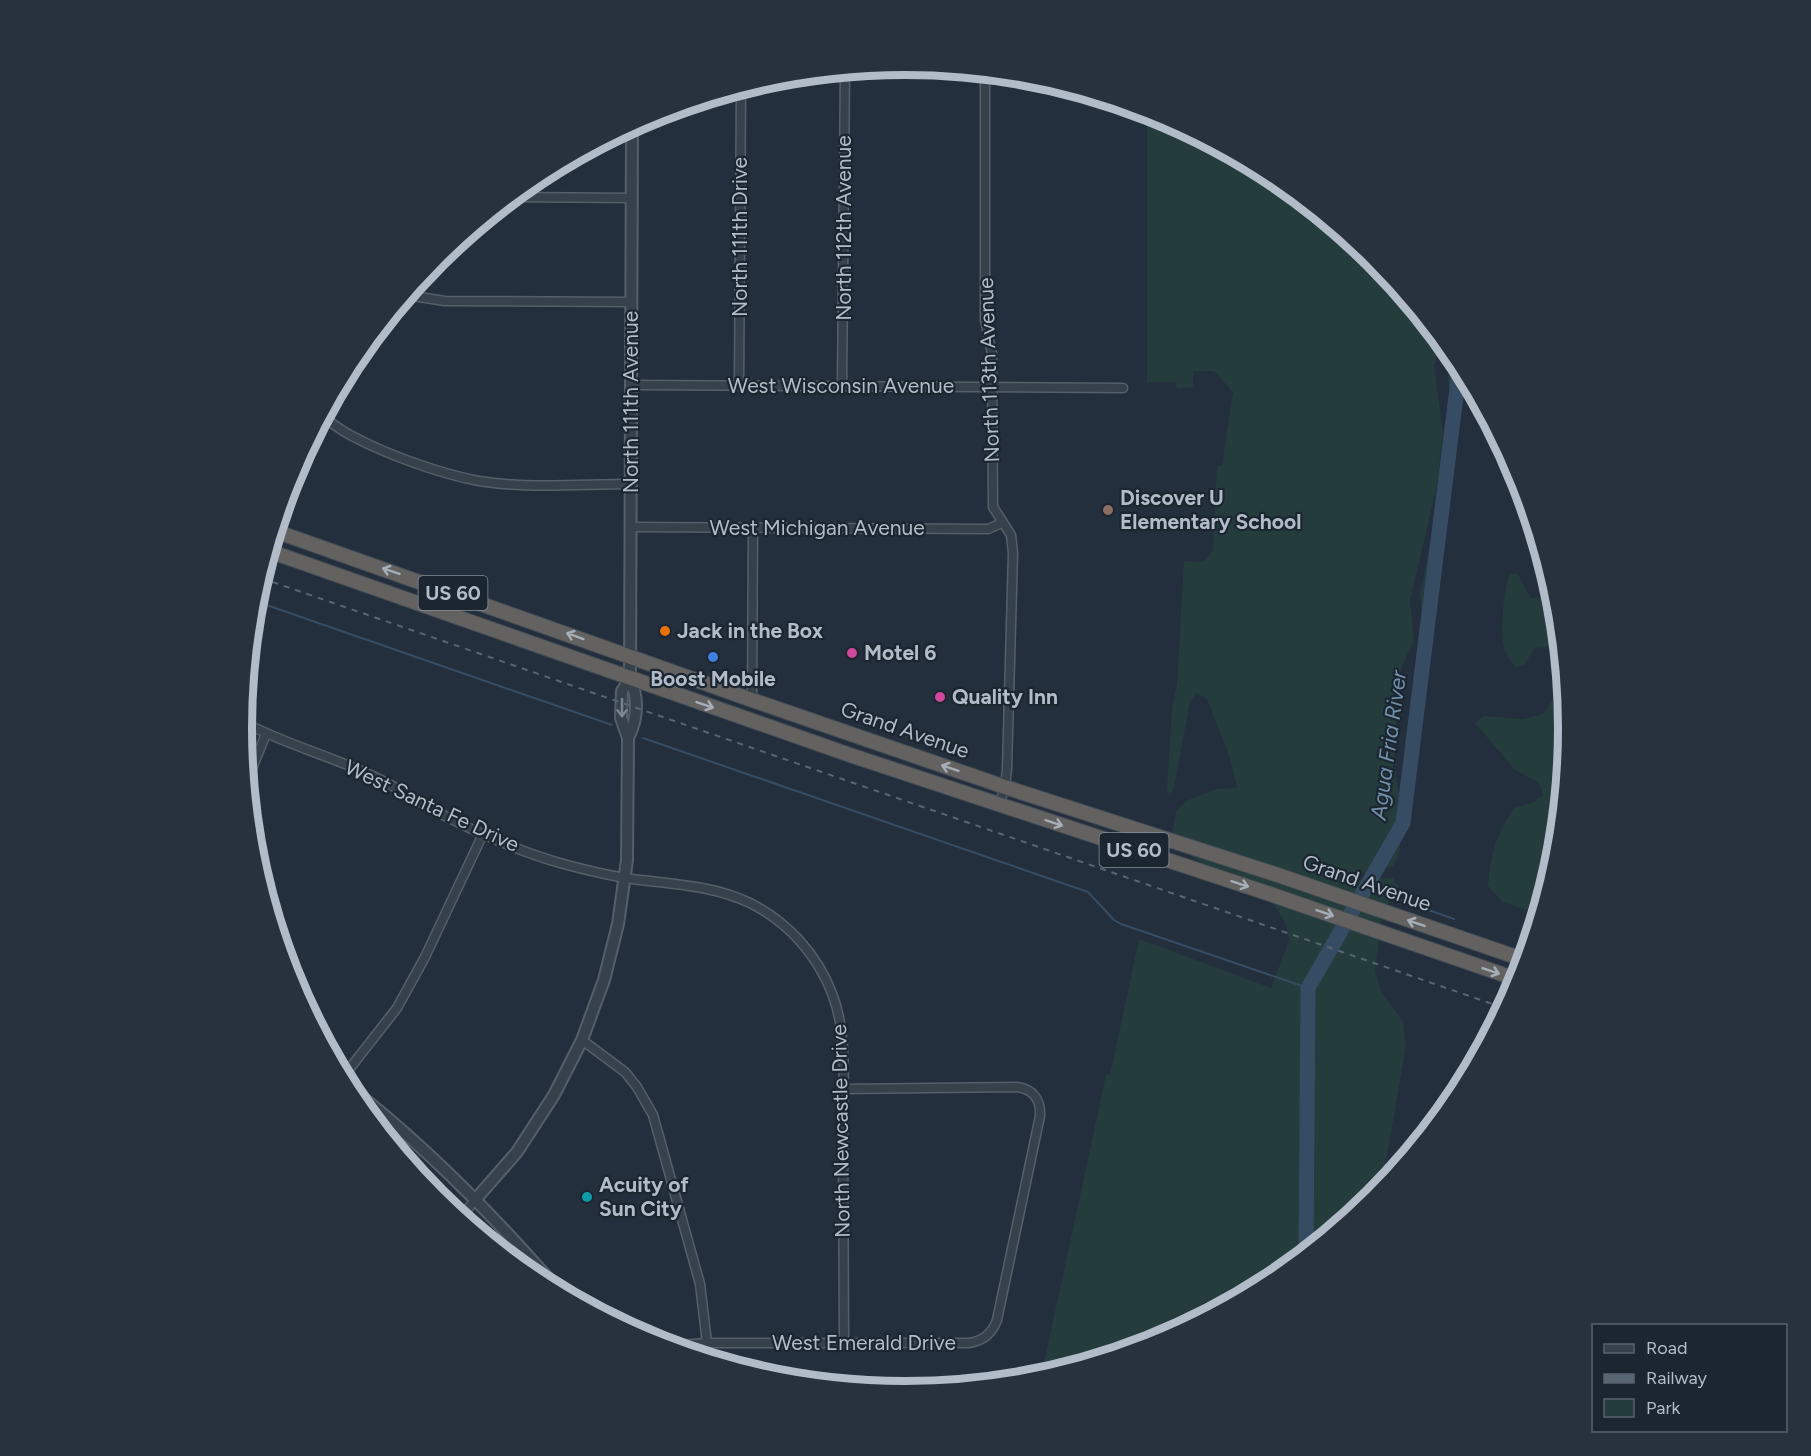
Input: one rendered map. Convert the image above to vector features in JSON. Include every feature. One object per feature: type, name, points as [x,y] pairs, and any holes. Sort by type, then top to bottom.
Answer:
[{"type":"highway","name":"Grand Avenue","points":[[282,534],[1005,787],[1275,874],[1517,957]]},
{"type":"highway","name":"Grand Avenue","points":[[277,554],[455,614],[630,679],[1509,977]]},
{"type":"street","name":"North 112th Avenue","points":[[842,386],[845,78]]},
{"type":"street","name":"North 113th Avenue","points":[[985,80],[986,320],[992,354],[993,507],[1013,540],[1005,787],[999,805]]},
{"type":"street","name":"North 111th Drive","points":[[739,386],[741,96]]},
{"type":"street","name":"North 111th Avenue","points":[[466,1211],[517,1152],[554,1095],[582,1040],[612,953],[625,878],[628,738],[636,722],[636,693],[630,679],[632,135]]},
{"type":"street","points":[[530,194],[632,198]]},
{"type":"street","points":[[416,296],[445,301],[631,302]]},
{"type":"street","name":"West Wisconsin Avenue","points":[[631,385],[1123,388]]},
{"type":"street","points":[[329,421],[353,437],[400,456],[441,471],[479,481],[522,484],[631,484]]},
{"type":"street","name":"West Michigan Avenue","points":[[630,527],[988,529],[1002,523]]},
{"type":"street","points":[[752,700],[753,528]]},
{"type":"street","name":"West Santa Fe Drive","points":[[252,727],[380,779],[436,811],[483,834],[557,862],[625,878]]},
{"type":"street","points":[[254,764],[266,734]]},
{"type":"street","points":[[349,1069],[397,1008],[425,957],[483,834]]},
{"type":"street","name":"North Newcastle Drive","points":[[625,878],[674,883],[727,894],[749,903],[769,914],[794,933],[818,963],[834,997],[842,1034],[844,1342]]},
{"type":"street","points":[[582,1040],[625,1072],[637,1087],[653,1115],[700,1284],[707,1343]]},
{"type":"street","name":"West Emerald Drive","points":[[691,1344],[969,1343],[987,1337],[993,1329],[997,1320],[1040,1116],[1040,1105],[1036,1096],[1026,1089],[1017,1087],[843,1089]]},
{"type":"street","points":[[376,1110],[426,1153],[475,1200],[537,1267]]},
{"type":"green space","points":[[1147,122],[1194,142],[1232,162],[1303,210],[1367,266],[1424,330],[1438,351],[1434,366],[1443,434],[1437,485],[1410,601],[1414,640],[1401,668],[1393,767],[1402,804],[1399,831],[1400,852],[1394,865],[1377,873],[1354,873],[1356,880],[1393,878],[1399,887],[1393,893],[1382,916],[1375,971],[1381,991],[1403,1021],[1406,1046],[1384,1172],[1336,1219],[1268,1271],[1194,1314],[1115,1346],[1075,1359],[1043,1366],[1106,1075],[1110,1075],[1139,939],[1271,988],[1289,941],[1286,924],[1262,885],[1202,863],[1171,843],[1176,811],[1186,801],[1216,789],[1237,788],[1230,759],[1207,699],[1197,693],[1190,701],[1174,789],[1170,794],[1167,790],[1172,708],[1177,684],[1184,561],[1204,562],[1213,550],[1217,466],[1222,465],[1233,392],[1214,371],[1193,371],[1193,387],[1177,389],[1175,382],[1147,382]]},
{"type":"green space","points":[[1449,367],[1457,379],[1451,431]]},
{"type":"green space","points":[[1439,493],[1443,510],[1430,592],[1430,638],[1419,755],[1408,797],[1407,773],[1413,730],[1416,667],[1424,636],[1420,595]]},
{"type":"green space","points":[[1510,574],[1518,574],[1530,598],[1545,597],[1555,664],[1547,647],[1535,648],[1524,665],[1515,667],[1503,644],[1506,590]]},
{"type":"green space","points":[[1557,689],[1557,771],[1553,813],[1546,855],[1532,912],[1502,902],[1488,886],[1495,845],[1508,817],[1514,808],[1532,803],[1543,795],[1539,783],[1514,769],[1475,723],[1483,716],[1523,719],[1543,714]]},
{"type":"waterway","name":"Agua Fria River","points":[[1306,1243],[1308,988],[1403,823],[1458,381]]},
{"type":"waterway","points":[[264,604],[612,725]]},
{"type":"waterway","points":[[643,738],[1088,892],[1114,920],[1121,924],[1308,988]]},
{"type":"waterway","points":[[1368,883],[1403,901],[1454,919]]},
{"type":"railway","points":[[270,581],[1496,1005]]},
{"type":"place","name":"Discover U Elementary School","points":[[1108,510]]},
{"type":"place","name":"Jack in the Box","points":[[665,631]]},
{"type":"place","name":"Motel 6","points":[[852,653]]},
{"type":"place","name":"Boost Mobile","points":[[713,657]]},
{"type":"place","name":"Quality Inn","points":[[940,697]]},
{"type":"place","name":"Acuity of Sun City","points":[[587,1197]]}]
